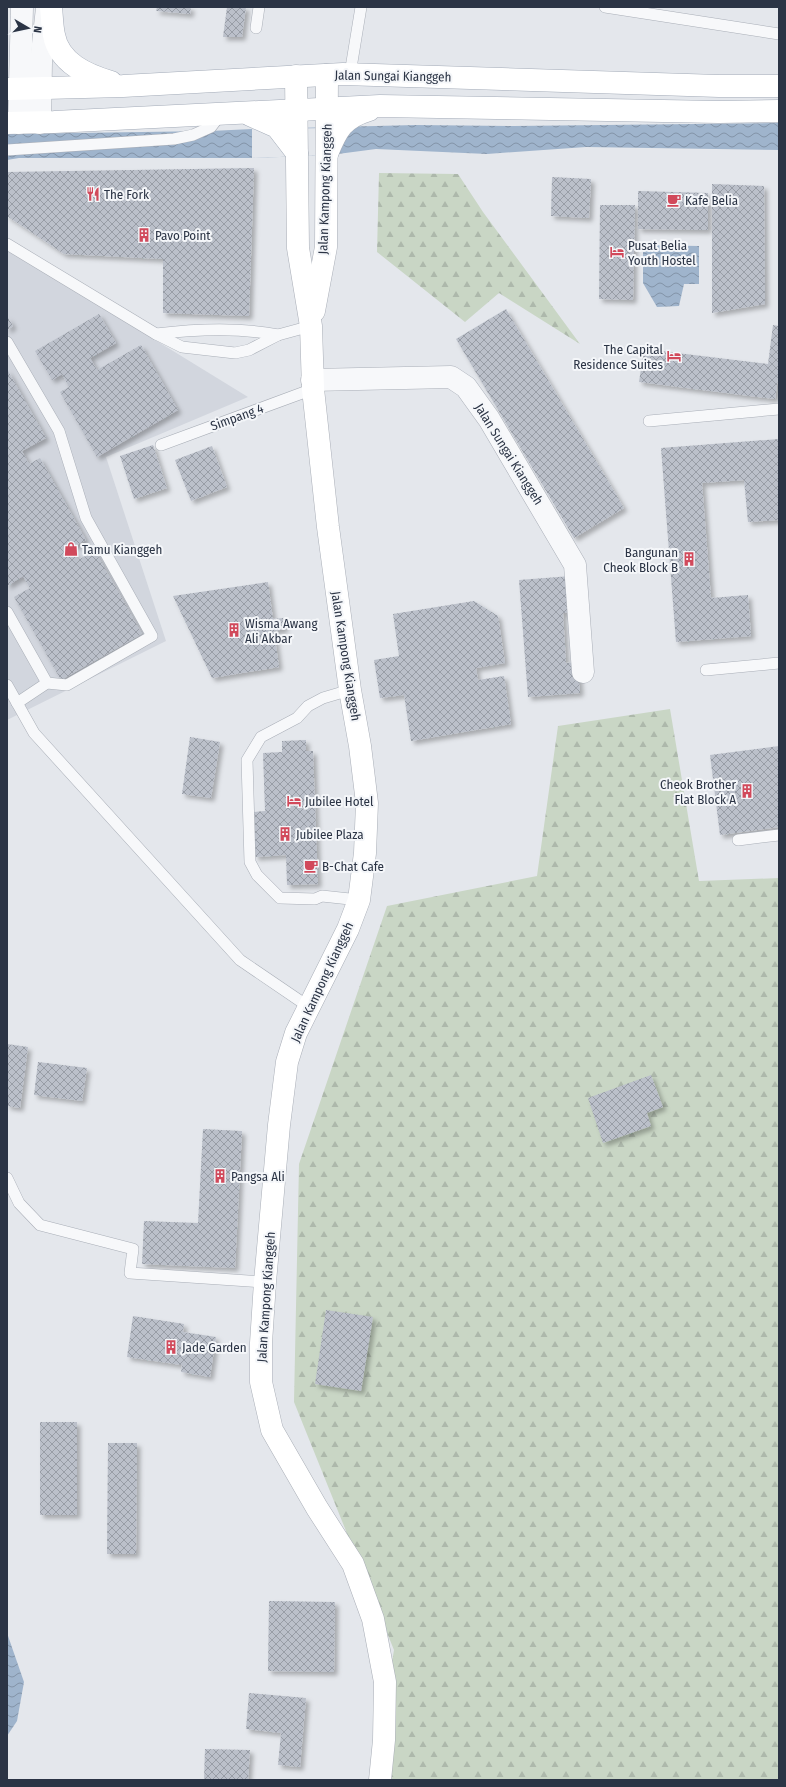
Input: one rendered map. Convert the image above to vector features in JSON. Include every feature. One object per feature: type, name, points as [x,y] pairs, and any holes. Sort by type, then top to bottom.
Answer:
[{"type":"main road","points":[[51,7],[54,37],[64,56],[77,69],[123,86]]},
{"type":"main road","name":"Jalan Sungai Kianggeh","points":[[22,89],[123,86],[350,74],[719,86],[779,86]]},
{"type":"main road","name":"Jalan Kampong Kianggeh","points":[[311,326],[326,247],[327,164],[332,120],[327,75]]},
{"type":"main road","points":[[290,121],[296,76]]},
{"type":"main road","points":[[13,123],[216,121],[243,112],[290,121],[332,120],[358,114],[380,106],[719,112],[779,111]]},
{"type":"main road","name":"Jalan Kampong Kianggeh","points":[[290,121],[297,164],[298,248],[311,326],[312,385],[328,527],[367,803],[365,852],[359,900],[348,929],[296,1033],[287,1062],[279,1125],[265,1282],[261,1343],[261,1382],[272,1430],[317,1508],[353,1564],[373,1619],[385,1682],[384,1740],[380,1780]]},
{"type":"street","points":[[22,7],[22,89],[40,123]]},
{"type":"street","points":[[13,123],[47,7]]},
{"type":"street","name":"Jalan Sungai Kianggeh","points":[[312,385],[451,377],[466,388],[489,419],[575,565],[583,672]]},
{"type":"lane","points":[[256,28],[259,7]]},
{"type":"lane","points":[[350,74],[361,7]]},
{"type":"lane","points":[[605,7],[779,34]]},
{"type":"lane","points":[[7,150],[151,142],[192,135],[216,121]]},
{"type":"lane","points":[[7,244],[156,334],[182,347],[235,353],[249,350],[278,335],[311,326]]},
{"type":"lane","points":[[156,334],[178,331],[223,329],[252,330],[278,335]]},
{"type":"lane","points":[[7,342],[59,431],[86,518],[152,636],[67,685],[47,683],[17,703]]},
{"type":"lane","name":"Simpang 4","points":[[161,446],[312,385]]},
{"type":"lane","points":[[649,421],[779,409]]},
{"type":"lane","points":[[7,612],[47,683]]},
{"type":"lane","points":[[706,670],[779,663]]},
{"type":"lane","points":[[7,685],[34,732],[240,960],[309,1008]]},
{"type":"lane","points":[[350,690],[323,698],[308,706],[297,718],[261,737],[246,760],[250,862],[257,875],[280,898],[315,899],[322,896],[359,900]]},
{"type":"lane","points":[[738,840],[779,835]]},
{"type":"lane","points":[[7,1178],[19,1203],[40,1225],[133,1249],[130,1273],[265,1282]]},
{"type":"shaded area","name":"Tamu Kianggeh","points":[[7,249],[248,397],[106,457],[166,641],[7,720]]},
{"type":"green space","points":[[379,173],[458,174],[483,212],[580,344],[499,293],[465,322],[377,252]]},
{"type":"green space","points":[[670,709],[699,881],[779,878],[779,1780],[372,1780],[394,1650],[294,1402],[299,1164],[387,906],[537,876],[558,726]]},
{"type":"water","points":[[779,123],[779,150],[586,147],[487,154],[376,149],[330,155],[252,158],[19,158],[7,160],[7,134],[210,131],[416,125],[513,126]]},
{"type":"water","points":[[643,245],[699,246],[699,284],[684,284],[679,306],[657,307],[643,283]]},
{"type":"water","points":[[7,1633],[24,1682],[17,1721],[7,1736]]},
{"type":"pier","points":[[332,128],[330,155],[252,158],[252,129]]},
{"type":"building","points":[[157,7],[191,7],[190,14],[156,11]]},
{"type":"building","points":[[227,7],[246,7],[242,37],[223,37]]},
{"type":"building","name":"Pavo Point","points":[[254,168],[249,316],[163,313],[163,259],[64,254],[7,216],[7,172]]},
{"type":"building","points":[[552,177],[591,179],[589,218],[551,216]]},
{"type":"building","points":[[712,184],[764,186],[765,304],[712,313]]},
{"type":"building","points":[[638,191],[708,193],[708,230],[638,229]]},
{"type":"building","name":"Pusat Belia Youth Hostel","points":[[600,205],[635,205],[633,300],[599,299]]},
{"type":"building","points":[[506,309],[624,508],[574,538],[456,339]]},
{"type":"building","points":[[99,314],[116,343],[90,358],[97,370],[141,345],[178,410],[97,457],[60,392],[69,387],[62,374],[52,380],[35,351]]},
{"type":"building","points":[[7,316],[13,326],[7,330]]},
{"type":"building","name":"The Capital Residence Suites","points":[[773,325],[779,326],[779,370],[775,399],[639,382],[644,349],[768,364]]},
{"type":"building","points":[[7,369],[46,438],[22,451],[29,464],[40,458],[86,540],[71,548],[78,560],[95,551],[142,634],[61,680],[14,597],[30,588],[23,576],[7,586]]},
{"type":"building","name":"Bangunan Cheok Block B","points":[[779,439],[779,520],[748,522],[744,480],[702,483],[711,598],[748,595],[751,636],[676,642],[661,448]]},
{"type":"building","points":[[153,445],[167,488],[134,499],[120,456]]},
{"type":"building","points":[[212,446],[227,487],[191,501],[175,460]]},
{"type":"building","points":[[571,576],[574,612],[563,613],[566,663],[578,662],[580,693],[528,697],[519,580]]},
{"type":"building","name":"Wisma Awang Ali Akbar","points":[[268,582],[273,619],[283,618],[285,629],[274,631],[279,667],[212,678],[173,596]]},
{"type":"building","points":[[474,601],[498,616],[505,663],[476,668],[478,680],[504,676],[511,724],[411,741],[404,695],[380,698],[374,660],[399,656],[393,614]]},
{"type":"building","points":[[190,737],[220,742],[211,798],[182,794]]},
{"type":"building","name":"Jubilee Plaza","points":[[306,740],[306,751],[313,751],[318,884],[287,885],[286,855],[255,857],[254,812],[265,811],[263,753],[282,752],[282,741]]},
{"type":"building","name":"Cheok Brother Flat Block A","points":[[779,746],[779,827],[720,835],[710,755]]},
{"type":"building","points":[[7,1044],[28,1047],[20,1108],[7,1106]]},
{"type":"building","points":[[38,1062],[87,1068],[82,1101],[34,1095]]},
{"type":"building","points":[[651,1075],[663,1107],[647,1113],[651,1126],[603,1143],[588,1098]]},
{"type":"building","name":"Pangsa Ali","points":[[203,1129],[242,1131],[235,1268],[142,1264],[144,1221],[198,1223]]},
{"type":"building","points":[[326,1310],[373,1317],[361,1391],[315,1384]]},
{"type":"building","name":"Jade Garden","points":[[133,1316],[184,1324],[183,1332],[216,1337],[210,1377],[181,1372],[182,1365],[127,1357]]},
{"type":"building","points":[[40,1422],[77,1422],[77,1515],[40,1515]]},
{"type":"building","points":[[108,1443],[137,1443],[136,1554],[107,1554]]},
{"type":"building","points":[[269,1601],[335,1602],[334,1672],[268,1671]]},
{"type":"building","points":[[249,1693],[306,1698],[300,1767],[278,1765],[281,1733],[246,1729]]},
{"type":"building","points":[[205,1749],[250,1750],[248,1780],[204,1780]]},
{"type":"place","name":"The Fork","points":[[93,194]]},
{"type":"place","name":"Kafe Belia","points":[[674,200]]},
{"type":"place","name":"Pavo Point","points":[[144,235]]},
{"type":"place","name":"Pusat Belia Youth Hostel","points":[[617,252]]},
{"type":"place","name":"The Capital Residence Suites","points":[[674,356]]},
{"type":"place","name":"Tamu Kianggeh","points":[[71,549]]},
{"type":"place","name":"Bangunan Cheok Block B","points":[[689,559]]},
{"type":"place","name":"Wisma Awang Ali Akbar","points":[[234,630]]},
{"type":"place","name":"Cheok Brother Flat Block A","points":[[747,791]]},
{"type":"place","name":"Jubilee Hotel","points":[[294,801]]},
{"type":"place","name":"Jubilee Plaza","points":[[285,834]]},
{"type":"place","name":"B-Chat Cafe","points":[[311,866]]},
{"type":"place","name":"Pangsa Ali","points":[[220,1176]]},
{"type":"place","name":"Jade Garden","points":[[171,1347]]}]
